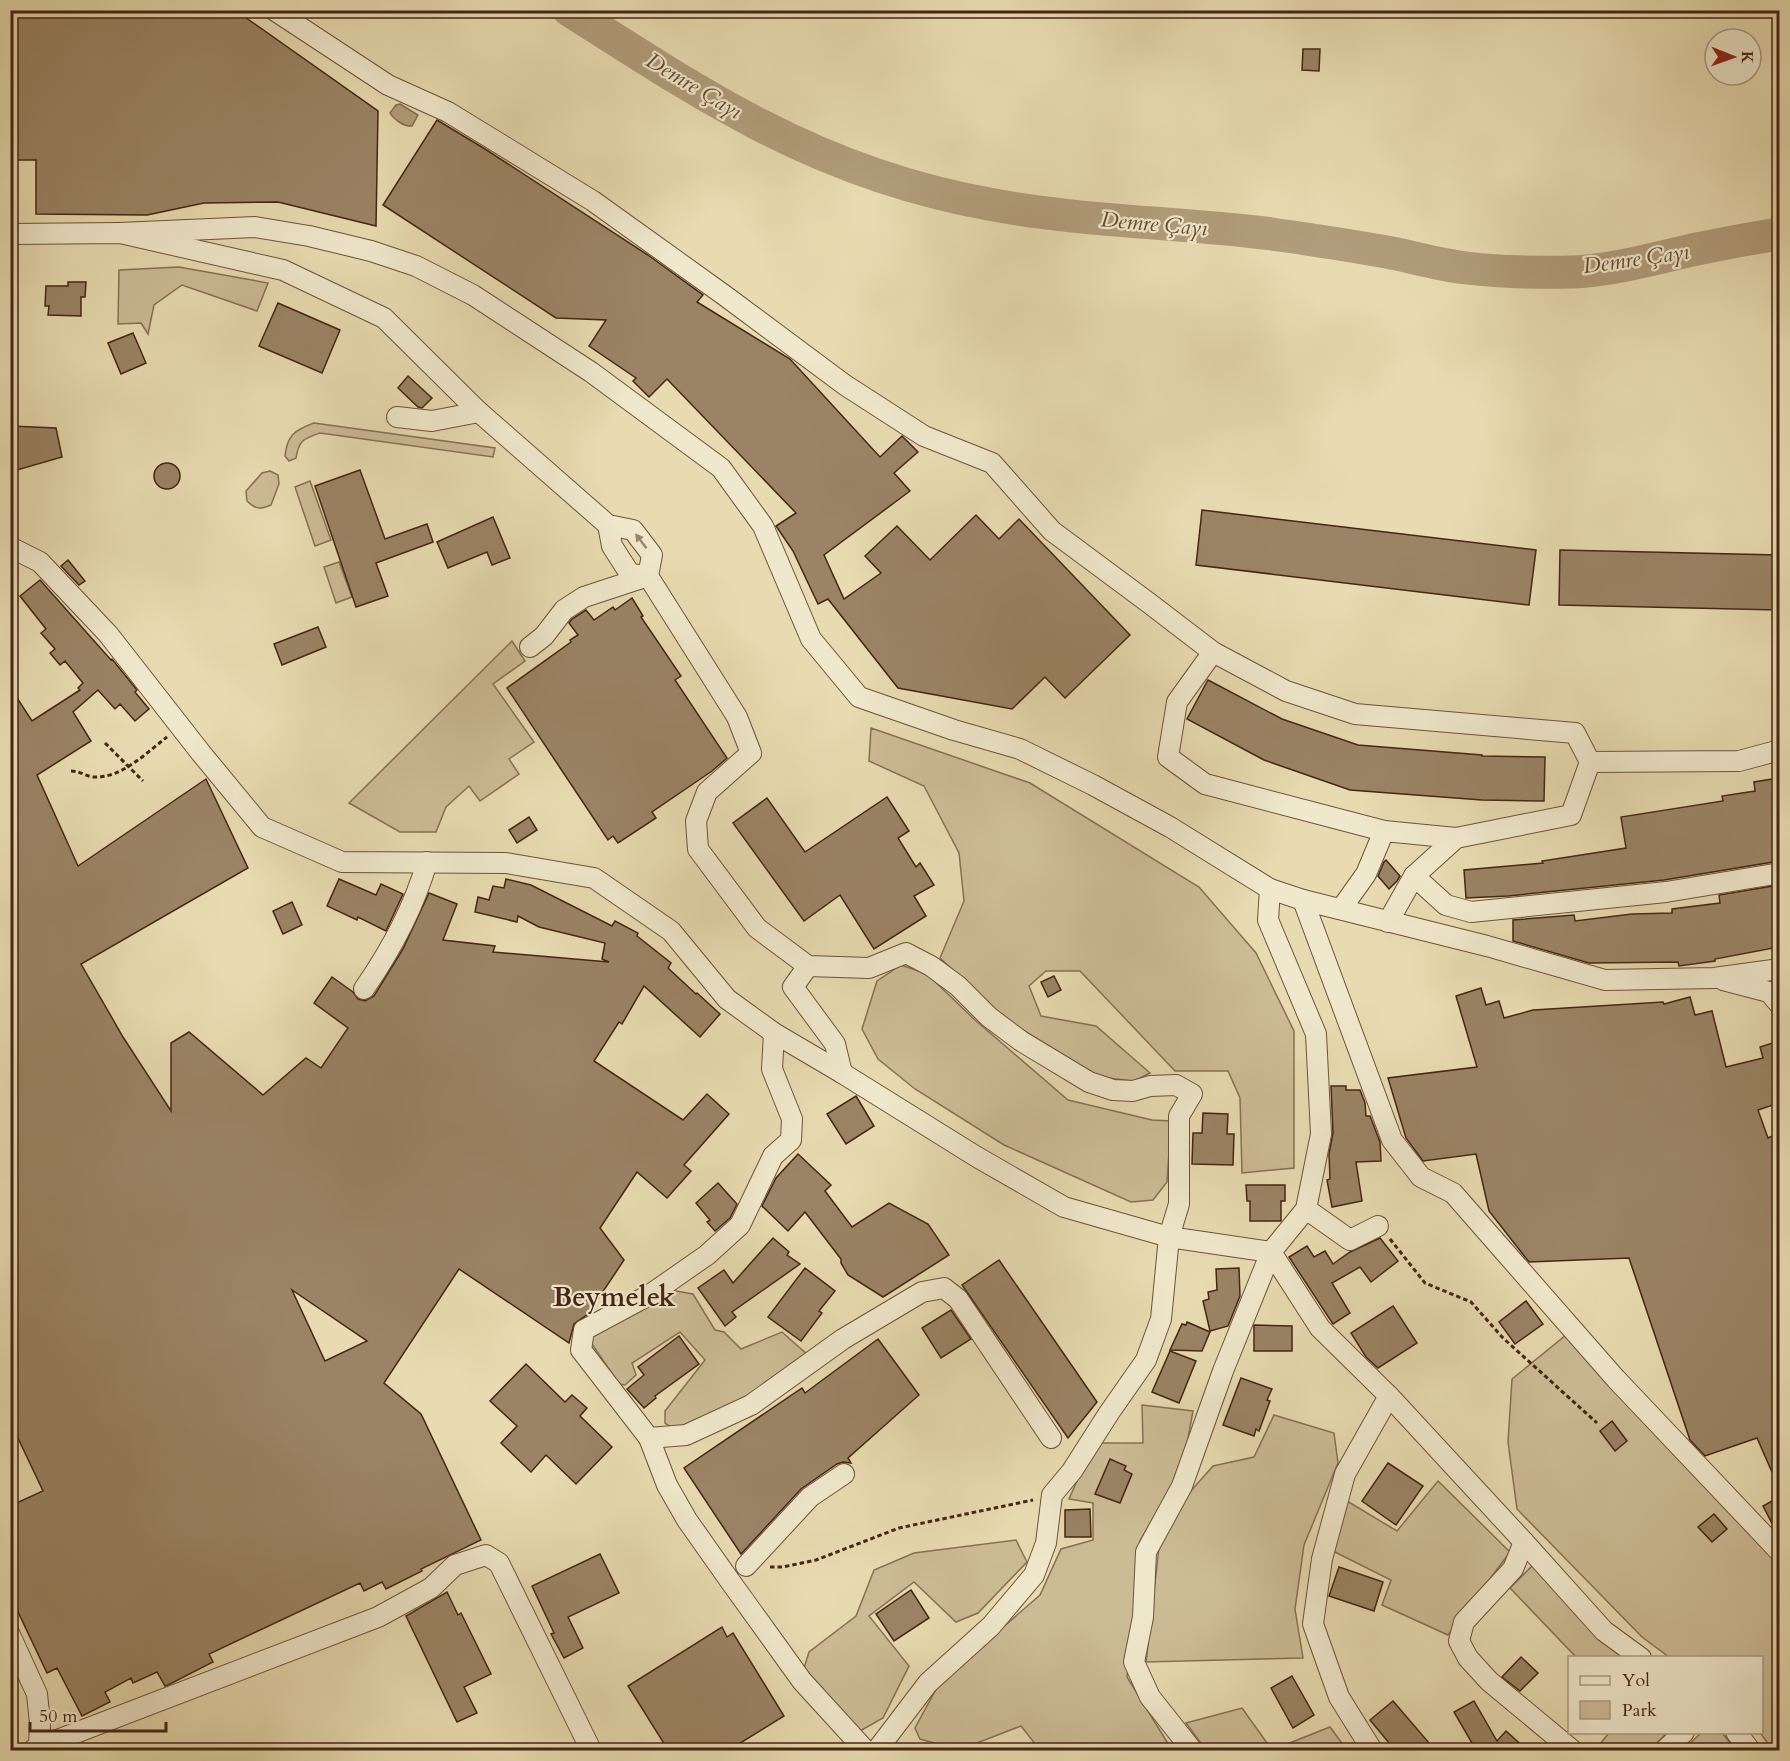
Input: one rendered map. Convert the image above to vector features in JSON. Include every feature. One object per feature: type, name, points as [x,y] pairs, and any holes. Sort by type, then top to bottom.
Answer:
[{"type":"street","points":[[274,10],[388,85],[448,112],[593,201],[845,385],[924,436],[992,463],[1052,531],[1213,652],[1286,691],[1355,714],[1575,733],[1590,762],[1571,815],[1456,838],[1384,831],[1205,784],[1168,757],[1177,702],[1213,652]]},
{"type":"street","points":[[10,234],[120,233],[255,227],[309,236],[370,251],[416,266],[472,295],[591,372],[721,468],[763,526],[811,639],[859,697],[954,730],[1020,749],[1094,785],[1170,827],[1270,889],[1303,900],[1487,946],[1605,980],[1714,978],[1779,969]]},
{"type":"street","points":[[120,233],[283,270],[384,318],[479,412],[608,525],[633,530],[652,555],[648,576],[736,717],[752,753],[707,792],[696,821],[698,849],[757,928],[808,966],[869,968],[906,953],[931,966],[989,1017],[1021,1041],[1089,1082],[1113,1090],[1132,1091],[1150,1086],[1176,1085],[1192,1094],[1179,1116],[1179,1204],[1169,1238],[1161,1319],[1146,1360],[1072,1471],[1052,1495],[1046,1543],[1034,1575],[991,1626],[928,1683],[877,1750]]},
{"type":"street","points":[[396,417],[432,421],[479,412]]},
{"type":"street","points":[[608,525],[612,546],[630,574],[648,576]]},
{"type":"street","points":[[10,547],[40,562],[108,634],[262,827],[342,862],[506,863],[594,878],[671,931],[727,999],[774,1033],[976,1157],[1064,1207],[1169,1238],[1271,1252],[1320,1328],[1389,1396],[1604,1632],[1638,1656]]},
{"type":"street","points":[[530,647],[544,636],[564,610],[584,597],[648,576]]},
{"type":"street","points":[[1590,762],[1739,761],[1779,750]]},
{"type":"street","points":[[1341,909],[1366,874],[1384,831]]},
{"type":"street","points":[[1388,922],[1414,876],[1456,838]]},
{"type":"street","points":[[364,989],[382,962],[418,891],[427,861]]},
{"type":"street","points":[[1414,876],[1446,905],[1471,912],[1666,891],[1779,873]]},
{"type":"street","points":[[1192,1750],[1150,1697],[1134,1662],[1143,1617],[1146,1552],[1182,1486],[1223,1371],[1271,1252],[1306,1209],[1321,1134],[1316,1034],[1268,920],[1270,889]]},
{"type":"street","points":[[1303,900],[1392,1140],[1421,1177],[1453,1193],[1616,1379],[1779,1552]]},
{"type":"street","points":[[808,966],[793,987],[835,1044],[842,1073]]},
{"type":"street","points":[[1714,978],[1768,992],[1779,1005]]},
{"type":"street","points":[[774,1033],[772,1069],[792,1119],[791,1140],[773,1156],[740,1225],[707,1255],[651,1294],[584,1330],[581,1350],[649,1438],[667,1485],[687,1520],[802,1681],[866,1750]]},
{"type":"street","points":[[1306,1209],[1350,1240],[1378,1226]]},
{"type":"street","points":[[649,1438],[686,1435],[751,1405],[843,1339],[922,1292],[944,1287],[958,1299],[1051,1438]]},
{"type":"street","points":[[1372,1750],[1339,1697],[1313,1624],[1322,1559],[1345,1474],[1389,1396]]},
{"type":"street","points":[[746,1566],[810,1497],[844,1474]]},
{"type":"street","points":[[1524,1542],[1513,1569],[1464,1622],[1459,1641],[1468,1658],[1489,1681],[1572,1750]]},
{"type":"street","points":[[10,1635],[37,1694],[40,1723],[36,1749],[378,1617],[431,1588],[455,1565],[486,1555],[499,1563],[591,1750]]},
{"type":"street","points":[[1665,1750],[1682,1734]]},
{"type":"street","points":[[1738,1734],[1750,1750]]},
{"type":"path","points":[[71,771],[79,771],[92,777],[110,775],[128,767],[181,727]]},
{"type":"path","points":[[105,743],[143,781]]},
{"type":"path","points":[[1378,1226],[1425,1283],[1471,1302],[1503,1338],[1597,1423]]},
{"type":"path","points":[[746,1566],[783,1567],[816,1560],[899,1528],[1052,1495]]},
{"type":"green space","points":[[179,267],[268,283],[257,311],[182,285],[154,305],[148,334],[141,323],[118,324],[119,270]]},
{"type":"green space","points":[[314,423],[495,448],[493,457],[320,433],[303,441],[296,458],[289,461],[285,456],[290,438],[297,431]]},
{"type":"green space","points":[[270,471],[278,475],[279,484],[271,505],[255,507],[247,501],[246,491],[262,473]]},
{"type":"green space","points":[[310,481],[331,540],[315,546],[295,487]]},
{"type":"green space","points":[[339,562],[352,597],[336,603],[324,567]]},
{"type":"green space","points":[[512,641],[525,661],[493,684],[534,742],[509,759],[519,774],[480,801],[469,786],[446,807],[436,832],[400,832],[349,803]]},
{"type":"green space","points":[[871,728],[1030,783],[1199,887],[1256,953],[1294,1031],[1294,1168],[1242,1173],[1240,1098],[1228,1071],[1175,1071],[1080,971],[1046,971],[1029,986],[1041,1016],[1096,1026],[1150,1073],[1134,1081],[1098,1077],[1008,1021],[940,958],[964,901],[959,853],[924,786],[869,761]]},
{"type":"green space","points":[[901,965],[927,974],[975,1020],[1068,1100],[1152,1120],[1171,1121],[1167,1182],[1153,1200],[1131,1202],[1004,1145],[915,1089],[878,1059],[862,1029],[877,981]]},
{"type":"green space","points":[[670,1290],[693,1294],[715,1330],[724,1332],[741,1349],[782,1332],[809,1356],[759,1394],[686,1428],[672,1428],[665,1423],[665,1411],[705,1360],[680,1332],[632,1363],[636,1375],[625,1385],[619,1384],[590,1341],[597,1329]]},
{"type":"green space","points":[[1566,1335],[1779,1562],[1779,1750],[1773,1750],[1761,1734],[1763,1734],[1763,1656],[1668,1656],[1642,1637],[1517,1509],[1508,1442],[1512,1379]]},
{"type":"green space","points":[[1142,1405],[1193,1411],[1183,1466],[1140,1541],[1127,1677],[1172,1750],[1040,1750],[1021,1726],[959,1750],[920,1739],[915,1728],[940,1682],[1040,1595],[1061,1549],[1093,1540],[1093,1503],[1069,1499],[1085,1463],[1100,1443],[1143,1443]]},
{"type":"green space","points":[[1274,1415],[1334,1433],[1338,1463],[1304,1545],[1295,1609],[1303,1658],[1146,1662],[1159,1548],[1190,1492],[1213,1466],[1254,1457]]},
{"type":"green space","points":[[1438,1481],[1510,1552],[1448,1635],[1382,1605],[1391,1580],[1333,1551],[1347,1501],[1397,1531]]},
{"type":"green space","points":[[1016,1540],[1027,1562],[978,1613],[956,1622],[914,1582],[869,1616],[909,1666],[883,1718],[860,1731],[804,1668],[809,1652],[856,1616],[874,1570],[914,1553]]},
{"type":"green space","points":[[1533,1565],[1622,1656],[1575,1656],[1510,1588]]},
{"type":"green space","points":[[1242,1708],[1272,1750],[1206,1750],[1186,1723]]},
{"type":"green space","points":[[1330,1727],[1347,1750],[1272,1750]]},
{"type":"green space","points":[[1608,1734],[1666,1734],[1650,1750],[1595,1750]]},
{"type":"green space","points":[[1700,1734],[1723,1734],[1736,1750],[1683,1750]]},
{"type":"shaded area","points":[[400,104],[418,115],[412,126],[400,122],[390,113],[396,105]]},
{"type":"building","points":[[10,10],[235,10],[378,111],[376,226],[278,202],[204,203],[147,215],[36,214],[36,160],[10,160]]},
{"type":"building","points":[[1303,49],[1320,49],[1319,71],[1302,70]]},
{"type":"building","points":[[437,120],[648,255],[703,295],[697,302],[790,359],[880,457],[902,436],[918,452],[894,473],[910,491],[824,555],[844,599],[881,573],[865,556],[897,526],[930,560],[976,515],[999,539],[1019,519],[1130,635],[1065,698],[1045,677],[1012,709],[898,688],[828,599],[818,604],[793,551],[776,526],[796,513],[667,379],[649,397],[633,381],[636,378],[589,346],[606,320],[556,318],[383,205]]},
{"type":"building","points":[[68,282],[86,282],[85,297],[81,297],[81,316],[48,315],[49,306],[45,306],[46,286],[68,286]]},
{"type":"building","points":[[278,303],[340,330],[322,373],[259,346]]},
{"type":"building","points":[[133,333],[146,363],[121,374],[108,343]]},
{"type":"building","points":[[408,376],[432,398],[422,408],[398,388]]},
{"type":"building","points":[[10,426],[56,428],[62,457],[10,472]]},
{"type":"building","points":[[167,463],[176,467],[180,476],[176,485],[167,489],[158,485],[154,476],[158,467]]},
{"type":"building","points":[[360,470],[385,539],[427,524],[433,542],[376,563],[388,596],[356,607],[315,486]]},
{"type":"building","points":[[1202,510],[1536,550],[1529,605],[1196,565]]},
{"type":"building","points":[[493,517],[510,558],[492,565],[487,552],[448,568],[437,542]]},
{"type":"building","points":[[1560,550],[1779,555],[1779,610],[1559,605]]},
{"type":"building","points":[[68,560],[85,581],[79,585],[61,566]]},
{"type":"building","points":[[40,580],[112,659],[149,709],[135,721],[120,704],[115,709],[98,690],[73,712],[91,741],[37,775],[78,866],[206,779],[248,868],[81,964],[123,1037],[171,1111],[171,1043],[189,1032],[263,1095],[306,1058],[321,1068],[348,1028],[314,1003],[332,977],[353,992],[358,999],[365,1001],[374,996],[403,949],[429,893],[457,904],[443,940],[495,946],[493,952],[609,962],[602,959],[605,943],[539,927],[518,916],[517,922],[475,912],[478,897],[489,900],[493,886],[504,888],[506,879],[531,885],[612,926],[615,921],[638,933],[637,936],[671,963],[668,968],[720,1014],[700,1037],[644,986],[622,1024],[619,1022],[594,1061],[683,1120],[707,1094],[729,1114],[684,1165],[691,1171],[667,1198],[637,1172],[600,1228],[624,1260],[588,1314],[574,1324],[569,1343],[459,1269],[384,1383],[421,1414],[481,1540],[386,1589],[382,1582],[364,1591],[360,1583],[209,1654],[213,1662],[168,1685],[165,1686],[157,1672],[133,1683],[131,1678],[105,1692],[110,1702],[82,1716],[57,1668],[47,1673],[10,1595],[10,1506],[43,1491],[17,1436],[10,1440],[10,687],[32,721],[80,690],[78,688],[83,683],[65,661],[60,665],[50,653],[55,649],[41,633],[46,629],[20,596]],"holes":[[[292,1290],[367,1341],[325,1361]]]},
{"type":"building","points":[[632,598],[643,616],[641,617],[681,676],[675,680],[727,758],[652,812],[656,818],[618,843],[613,836],[608,840],[507,688],[578,635],[569,623],[572,619],[586,610],[594,620],[613,607],[615,610]]},
{"type":"building","points":[[318,627],[326,647],[282,665],[274,644]]},
{"type":"building","points":[[1208,680],[1282,719],[1358,745],[1482,756],[1545,757],[1544,801],[1482,800],[1350,790],[1264,760],[1187,719]]},
{"type":"building","points":[[1779,778],[1779,861],[1664,880],[1508,896],[1466,898],[1464,870],[1543,863],[1542,861],[1626,848],[1621,817],[1723,801],[1722,796],[1755,791],[1754,782]]},
{"type":"building","points":[[887,797],[909,831],[898,838],[916,867],[920,863],[934,885],[914,896],[926,916],[874,949],[840,895],[804,921],[733,823],[767,798],[805,852]]},
{"type":"building","points":[[529,817],[537,830],[517,843],[509,830]]},
{"type":"building","points":[[1386,860],[1400,876],[1389,889],[1378,876]]},
{"type":"building","points":[[339,879],[376,895],[381,884],[403,894],[386,931],[358,917],[357,920],[327,906]]},
{"type":"building","points":[[1779,885],[1779,947],[1715,959],[1715,961],[1679,966],[1678,962],[1589,963],[1513,941],[1513,920],[1574,915],[1575,921],[1632,914],[1672,913],[1672,909],[1720,903],[1719,895]]},
{"type":"building","points":[[292,902],[302,925],[283,934],[273,911]]},
{"type":"building","points":[[1054,976],[1061,990],[1048,997],[1041,982]]},
{"type":"building","points":[[1481,988],[1486,1005],[1499,1001],[1504,1018],[1533,1010],[1663,1002],[1664,1004],[1690,997],[1695,1015],[1712,1011],[1726,1067],[1763,1058],[1760,1047],[1779,1041],[1779,1103],[1758,1110],[1768,1138],[1779,1133],[1779,1488],[1757,1438],[1705,1456],[1690,1440],[1629,1258],[1529,1262],[1489,1211],[1476,1154],[1423,1161],[1406,1138],[1388,1078],[1477,1067],[1456,996]]},
{"type":"building","points":[[1331,1086],[1346,1086],[1346,1090],[1360,1090],[1365,1103],[1366,1116],[1370,1116],[1380,1142],[1381,1161],[1356,1162],[1362,1201],[1332,1207],[1327,1180],[1330,1179],[1329,1154],[1333,1133]]},
{"type":"building","points":[[856,1096],[874,1126],[846,1144],[827,1114]]},
{"type":"building","points":[[1203,1113],[1228,1114],[1227,1134],[1234,1134],[1233,1165],[1192,1164],[1193,1133],[1202,1133]]},
{"type":"building","points":[[798,1154],[831,1185],[825,1191],[852,1227],[889,1203],[928,1224],[949,1255],[883,1297],[848,1275],[841,1259],[805,1212],[788,1231],[762,1206],[776,1178]]},
{"type":"building","points":[[718,1183],[737,1204],[730,1218],[715,1231],[707,1222],[710,1220],[696,1203]]},
{"type":"building","points":[[1246,1185],[1285,1185],[1285,1201],[1281,1201],[1281,1221],[1250,1221],[1250,1201],[1247,1201]]},
{"type":"building","points":[[773,1238],[789,1252],[787,1255],[800,1264],[732,1312],[736,1317],[725,1326],[698,1288],[724,1270],[733,1283]]},
{"type":"building","points":[[1380,1238],[1398,1261],[1371,1282],[1360,1267],[1332,1283],[1350,1313],[1333,1324],[1289,1257],[1307,1246],[1314,1257],[1325,1251],[1333,1264],[1350,1252]]},
{"type":"building","points":[[999,1260],[1097,1402],[1068,1438],[962,1285]]},
{"type":"building","points":[[805,1268],[835,1291],[819,1311],[822,1313],[801,1341],[768,1317]]},
{"type":"building","points":[[1239,1268],[1240,1296],[1228,1326],[1210,1331],[1203,1301],[1209,1299],[1208,1292],[1217,1290],[1216,1269]]},
{"type":"building","points":[[1526,1301],[1543,1324],[1515,1344],[1499,1322]]},
{"type":"building","points":[[1393,1306],[1417,1343],[1378,1368],[1366,1357],[1351,1333]]},
{"type":"building","points":[[951,1310],[971,1339],[941,1358],[922,1328]]},
{"type":"building","points":[[1187,1322],[1210,1332],[1202,1351],[1170,1350],[1182,1324],[1186,1325]]},
{"type":"building","points":[[1254,1325],[1292,1326],[1292,1351],[1254,1351]]},
{"type":"building","points":[[679,1336],[699,1364],[655,1396],[656,1398],[644,1408],[627,1389],[644,1375],[638,1367]]},
{"type":"building","points":[[878,1339],[919,1395],[848,1458],[851,1463],[837,1464],[801,1489],[741,1554],[684,1468],[802,1388],[805,1393]]},
{"type":"building","points":[[1170,1351],[1196,1361],[1179,1403],[1152,1392]]},
{"type":"building","points":[[526,1364],[565,1402],[572,1395],[587,1408],[580,1416],[612,1447],[576,1484],[546,1455],[531,1472],[501,1443],[517,1426],[490,1401]]},
{"type":"building","points":[[1241,1378],[1272,1389],[1259,1431],[1256,1429],[1254,1436],[1223,1425]]},
{"type":"building","points":[[1612,1421],[1627,1441],[1615,1451],[1600,1431]]},
{"type":"building","points":[[1110,1459],[1126,1466],[1124,1470],[1132,1474],[1120,1503],[1095,1494]]},
{"type":"building","points":[[1388,1463],[1423,1486],[1396,1525],[1362,1501]]},
{"type":"building","points":[[1779,1497],[1779,1534],[1763,1506]]},
{"type":"building","points":[[1090,1509],[1091,1537],[1065,1537],[1065,1510]]},
{"type":"building","points":[[1714,1514],[1727,1529],[1712,1542],[1698,1527]]},
{"type":"building","points":[[600,1554],[619,1593],[568,1617],[583,1648],[564,1658],[551,1634],[554,1633],[532,1586]]},
{"type":"building","points":[[1339,1567],[1383,1582],[1374,1611],[1329,1596]]},
{"type":"building","points":[[911,1590],[929,1618],[894,1641],[876,1614]]},
{"type":"building","points":[[447,1592],[458,1615],[461,1613],[491,1674],[464,1687],[477,1713],[457,1722],[406,1616]]},
{"type":"building","points":[[722,1627],[727,1637],[733,1633],[784,1716],[729,1750],[668,1750],[628,1686]]},
{"type":"building","points":[[1521,1657],[1538,1673],[1520,1691],[1502,1677]]},
{"type":"building","points":[[1292,1676],[1314,1715],[1293,1728],[1271,1688]]},
{"type":"building","points":[[1393,1701],[1435,1750],[1395,1750],[1370,1720]]},
{"type":"building","points":[[1474,1701],[1497,1741],[1506,1731],[1527,1750],[1476,1750],[1454,1712]]},
{"type":"waterway","name":"Demre Çayı","points":[[569,10],[735,112],[816,152],[904,184],[994,205],[1063,215],[1272,234],[1382,251],[1457,267],[1519,272],[1573,272],[1603,269],[1725,243],[1780,234]]},
{"type":"district","name":"Beymelek","points":[[614,1297]]}]
